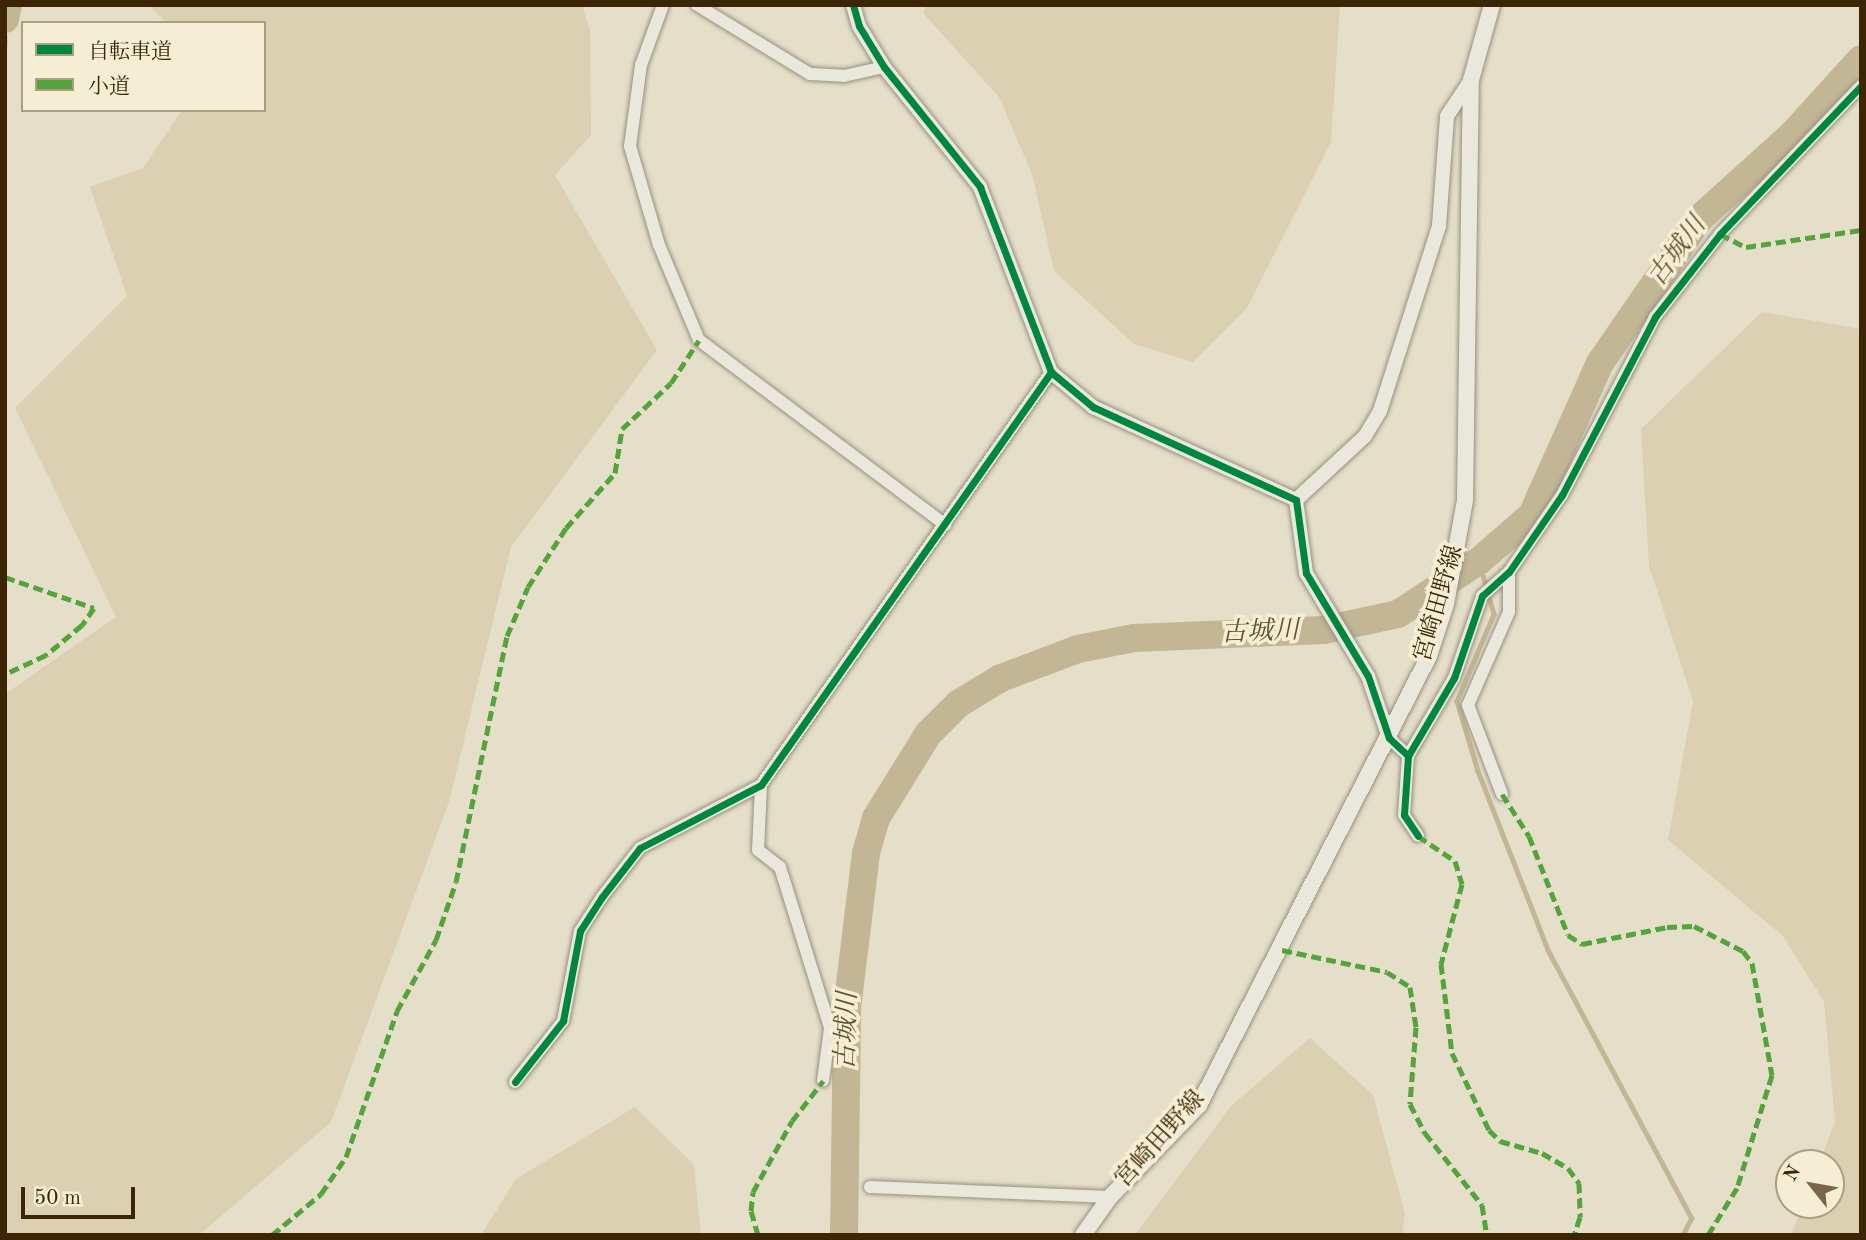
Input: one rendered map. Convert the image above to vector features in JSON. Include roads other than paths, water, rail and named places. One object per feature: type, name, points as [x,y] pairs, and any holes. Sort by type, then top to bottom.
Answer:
[{"type":"main road","name":"宮崎田野線","points":[[1083,1235],[1110,1197],[1199,1105],[1429,656],[1446,604],[1465,500],[1471,80],[1492,5]]},
{"type":"street","points":[[663,5],[641,65],[631,146],[659,244],[699,340],[944,525]]},
{"type":"street","points":[[697,5],[810,74],[845,76],[884,67]]},
{"type":"street","points":[[853,5],[859,26],[884,67],[980,187],[1051,372],[1093,407],[1296,500]]},
{"type":"street","points":[[1296,500],[1365,436],[1380,411],[1439,226],[1447,116],[1471,80]]},
{"type":"street","points":[[1418,836],[1404,815],[1408,756],[1454,678],[1482,596],[1509,572],[1562,495],[1655,317],[1720,234],[1861,86]]},
{"type":"street","points":[[515,1082],[563,1021],[580,932],[640,848],[761,785],[1051,372]]},
{"type":"street","points":[[1296,500],[1306,573],[1353,648],[1389,738],[1408,756]]},
{"type":"street","points":[[1502,794],[1468,705],[1509,612],[1509,572]]},
{"type":"street","points":[[761,785],[758,850],[780,867],[830,1028],[823,1081]]},
{"type":"street","points":[[870,1187],[1110,1197]]},
{"type":"waterway","points":[[5,19],[8,5]]},
{"type":"waterway","points":[[5,36],[5,45]]},
{"type":"waterway","name":"古城川","points":[[844,1235],[847,1008],[866,853],[876,818],[928,734],[958,704],[1001,678],[1078,649],[1134,638],[1324,630],[1398,614],[1479,561],[1532,515],[1600,363],[1700,218],[1793,134],[1861,59]]},
{"type":"waterway","points":[[1479,561],[1494,614],[1457,701],[1478,771],[1548,950],[1692,1218],[1683,1235]]}]
